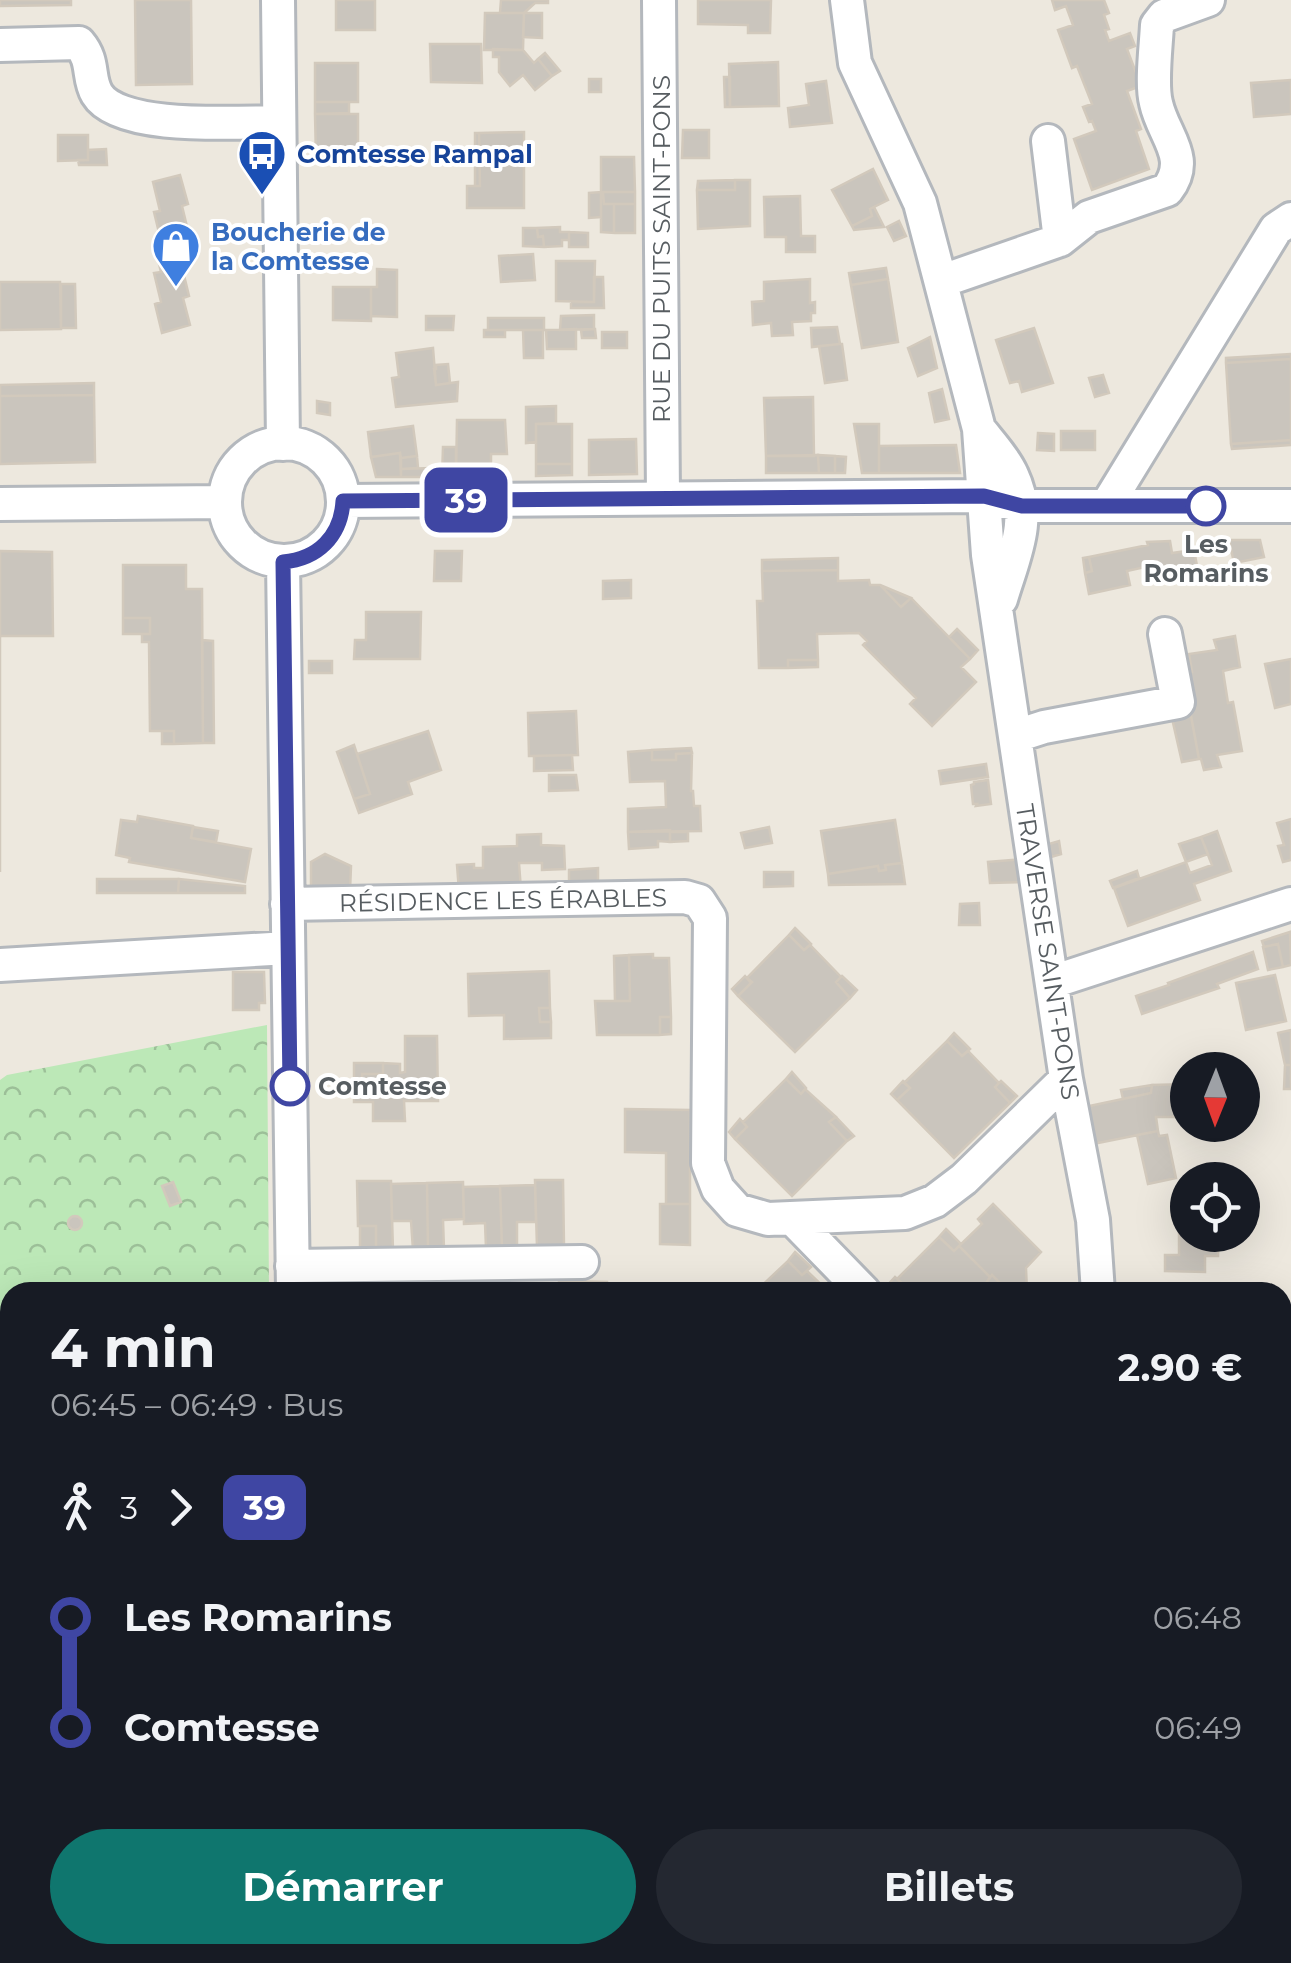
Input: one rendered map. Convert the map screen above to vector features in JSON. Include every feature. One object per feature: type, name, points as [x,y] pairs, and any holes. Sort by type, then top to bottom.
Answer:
[{"type":"street","points":[[278,0],[283,444]]},
{"type":"street","name":"RUE DU PUITS SAINT-PONS","points":[[659,0],[662,497]]},
{"type":"street","name":"TRAVERSE SAINT-PONS","points":[[847,0],[854,63],[920,203],[979,429],[988,555],[1066,1078],[1094,1220],[1097,1282]]},
{"type":"street","points":[[942,281],[1060,240],[1089,218],[1167,190],[1175,180],[1179,162],[1155,101],[1157,25],[1164,16],[1208,0]]},
{"type":"street","points":[[0,45],[79,43],[88,54],[95,92],[109,108],[127,115],[192,122],[279,122]]},
{"type":"street","points":[[1048,141],[1060,240]]},
{"type":"street","points":[[1107,506],[1276,229],[1291,219]]},
{"type":"street","name":"TRAVERSE SAINT-PONS","points":[[979,429],[1012,472],[1022,506],[1023,524],[998,611]]},
{"type":"street","points":[[283,444],[306,448],[325,460],[338,479],[343,501],[339,524],[326,544],[306,557],[283,562],[254,553],[242,544],[233,532],[225,502],[227,488],[242,462],[254,452],[283,444]]},
{"type":"street","points":[[343,501],[984,496],[1022,506],[1291,506]]},
{"type":"street","points":[[0,504],[225,502]]},
{"type":"street","points":[[283,562],[293,1279],[582,1262]]},
{"type":"street","points":[[1016,736],[1044,727],[1178,702],[1165,634]]},
{"type":"street","name":"RÉSIDENCE LES ÉRABLES","points":[[288,904],[685,896],[700,901],[710,918],[708,1164],[718,1189],[737,1210],[768,1219],[905,1213],[936,1202],[1066,1078]]},
{"type":"street","points":[[1052,982],[1291,904]]},
{"type":"street","points":[[0,965],[288,948]]},
{"type":"street","points":[[792,1218],[854,1282]]},
{"type":"green space","points":[[267,1025],[269,1282],[0,1282],[0,1080],[7,1075]]},
{"type":"building","points":[[0,0],[71,0],[71,5],[0,6]]},
{"type":"building","points":[[135,0],[191,0],[192,84],[136,85]]},
{"type":"building","points":[[336,0],[375,0],[375,30],[336,30]]},
{"type":"building","points":[[501,0],[548,3],[535,3],[524,13],[500,13]]},
{"type":"building","points":[[698,0],[771,0],[770,33],[748,33],[748,25],[698,24]]},
{"type":"building","points":[[1052,0],[1104,0],[1109,13],[1104,15],[1109,41],[1130,33],[1135,46],[1127,49],[1141,86],[1127,91],[1141,129],[1136,131],[1149,169],[1092,190],[1074,139],[1096,131],[1083,107],[1092,104],[1077,66],[1072,68],[1058,30],[1073,25],[1066,6],[1055,10]]},
{"type":"building","points":[[485,13],[524,13],[523,50],[484,50]]},
{"type":"building","points":[[524,13],[542,13],[542,38],[523,37]]},
{"type":"building","points":[[430,44],[481,44],[482,83],[431,82]]},
{"type":"building","points":[[493,49],[523,50],[534,63],[538,59],[552,76],[535,90],[523,75],[510,86],[499,72],[499,57],[493,57]]},
{"type":"building","points":[[545,53],[560,71],[552,76],[538,59]]},
{"type":"building","points":[[778,62],[779,106],[730,107],[729,64]]},
{"type":"building","points":[[315,63],[358,63],[358,102],[315,102]]},
{"type":"building","points":[[724,77],[730,77],[730,107],[725,107]]},
{"type":"building","points":[[589,79],[601,79],[601,92],[589,92]]},
{"type":"building","points":[[1291,80],[1291,114],[1254,117],[1251,83]]},
{"type":"building","points":[[826,81],[832,123],[790,127],[788,108],[809,105],[806,84]]},
{"type":"building","points":[[315,102],[349,102],[349,113],[315,114]]},
{"type":"building","points":[[315,114],[358,114],[358,158],[316,158]]},
{"type":"building","points":[[683,130],[709,130],[709,158],[682,158]]},
{"type":"building","points":[[524,132],[524,208],[467,208],[467,186],[480,186],[479,133]]},
{"type":"building","points":[[475,133],[479,133],[480,186],[475,186]]},
{"type":"building","points":[[58,135],[88,135],[88,160],[58,161]]},
{"type":"building","points":[[106,149],[107,165],[79,165],[78,160],[88,160],[88,150]]},
{"type":"building","points":[[601,157],[634,157],[635,192],[601,192]]},
{"type":"building","points":[[873,169],[888,200],[870,209],[872,216],[852,226],[832,190]]},
{"type":"building","points":[[180,175],[188,204],[182,206],[189,235],[182,237],[189,266],[182,267],[189,296],[183,298],[190,325],[162,333],[155,304],[161,302],[154,273],[161,272],[154,243],[161,241],[154,212],[160,211],[153,182]]},
{"type":"building","points":[[735,180],[735,190],[697,190],[698,181]]},
{"type":"building","points":[[735,180],[750,180],[750,226],[698,229],[697,190],[735,190]]},
{"type":"building","points":[[601,192],[601,217],[589,218],[589,193]]},
{"type":"building","points":[[601,192],[604,204],[614,204],[614,233],[601,232]]},
{"type":"building","points":[[603,192],[635,192],[635,204],[604,204]]},
{"type":"building","points":[[800,196],[801,236],[815,236],[815,252],[786,252],[786,237],[765,237],[764,197]]},
{"type":"building","points":[[614,204],[635,204],[635,233],[614,233]]},
{"type":"building","points":[[874,207],[884,227],[854,230],[852,226],[872,216],[870,209]]},
{"type":"building","points":[[899,221],[906,236],[894,241],[887,227]]},
{"type":"building","points":[[560,227],[560,232],[569,232],[569,240],[562,240],[562,246],[544,247],[537,228]]},
{"type":"building","points":[[523,228],[537,228],[544,247],[523,246]]},
{"type":"building","points":[[569,232],[588,233],[588,247],[569,247]]},
{"type":"building","points":[[533,254],[535,280],[501,282],[499,256]]},
{"type":"building","points":[[556,261],[595,261],[594,302],[556,301]]},
{"type":"building","points":[[886,268],[888,279],[851,285],[849,273]]},
{"type":"building","points":[[377,269],[397,270],[397,317],[371,316],[371,287],[377,287]]},
{"type":"building","points":[[594,277],[603,277],[604,308],[571,308],[571,302],[594,302]]},
{"type":"building","points":[[810,279],[810,303],[815,302],[811,321],[792,322],[793,335],[772,336],[771,323],[753,325],[752,302],[764,301],[764,282]]},
{"type":"building","points":[[888,279],[898,342],[862,348],[851,285]]},
{"type":"building","points":[[0,282],[60,282],[61,329],[0,330]]},
{"type":"building","points":[[61,284],[75,284],[76,328],[61,328]]},
{"type":"building","points":[[333,287],[371,287],[371,321],[333,320]]},
{"type":"building","points":[[594,315],[594,329],[560,330],[561,316]]},
{"type":"building","points":[[426,316],[454,316],[453,330],[426,330]]},
{"type":"building","points":[[488,318],[544,318],[544,330],[488,330]]},
{"type":"building","points":[[837,327],[840,344],[812,347],[811,328]]},
{"type":"building","points":[[1034,328],[1053,383],[1022,392],[1019,381],[1010,383],[996,340]]},
{"type":"building","points":[[576,329],[576,349],[547,349],[546,330]]},
{"type":"building","points":[[595,329],[596,338],[582,338],[581,330]]},
{"type":"building","points":[[484,330],[505,330],[505,337],[484,337]]},
{"type":"building","points":[[523,330],[543,330],[543,358],[524,358]]},
{"type":"building","points":[[602,332],[627,332],[627,348],[602,348]]},
{"type":"building","points":[[930,337],[937,368],[918,376],[908,348]]},
{"type":"building","points":[[842,344],[847,380],[825,383],[819,346]]},
{"type":"building","points":[[433,348],[436,385],[458,382],[457,401],[396,407],[392,378],[399,377],[396,353]]},
{"type":"building","points":[[1291,354],[1291,359],[1226,363],[1226,358]]},
{"type":"building","points":[[1291,359],[1291,440],[1231,444],[1226,363]]},
{"type":"building","points":[[448,364],[450,383],[436,385],[436,365]]},
{"type":"building","points":[[1103,375],[1109,393],[1095,397],[1089,378]]},
{"type":"building","points":[[94,383],[94,395],[0,396],[0,385]]},
{"type":"building","points":[[942,389],[949,419],[935,422],[929,393]]},
{"type":"building","points":[[94,395],[95,462],[0,464],[0,396]]},
{"type":"building","points":[[813,397],[814,456],[766,456],[764,398]]},
{"type":"building","points":[[317,401],[330,403],[330,415],[317,413]]},
{"type":"building","points":[[556,406],[556,423],[536,424],[536,442],[526,443],[526,407]]},
{"type":"building","points":[[457,420],[505,420],[507,454],[491,454],[491,476],[456,477]]},
{"type":"building","points":[[536,424],[572,424],[572,464],[536,464]]},
{"type":"building","points":[[854,424],[879,424],[879,473],[862,473]]},
{"type":"building","points":[[413,426],[417,456],[401,458],[400,453],[371,457],[368,432]]},
{"type":"building","points":[[1061,431],[1095,431],[1095,450],[1061,450]]},
{"type":"building","points":[[1038,433],[1054,434],[1054,451],[1037,450]]},
{"type":"building","points":[[636,439],[637,474],[589,475],[589,440]]},
{"type":"building","points":[[1291,440],[1291,445],[1232,449],[1231,444]]},
{"type":"building","points":[[956,445],[960,473],[879,473],[879,446]]},
{"type":"building","points":[[443,447],[456,447],[456,477],[442,477]]},
{"type":"building","points":[[400,453],[401,477],[376,477],[371,457]]},
{"type":"building","points":[[818,455],[835,456],[835,473],[819,473]]},
{"type":"building","points":[[818,455],[819,473],[766,473],[766,456]]},
{"type":"building","points":[[417,456],[418,468],[401,469],[401,458]]},
{"type":"building","points":[[835,456],[846,457],[845,473],[835,473]]},
{"type":"building","points":[[536,464],[572,464],[572,475],[536,476]]},
{"type":"building","points":[[401,469],[436,469],[437,477],[401,477]]},
{"type":"building","points":[[1229,540],[1260,540],[1264,557],[1234,563]]},
{"type":"building","points":[[1170,541],[1172,553],[1194,550],[1198,571],[1148,581],[1145,567],[1127,571],[1130,585],[1089,594],[1085,573],[1092,571],[1089,557],[1148,545],[1147,542]]},
{"type":"building","points":[[0,551],[52,552],[53,636],[0,636]]},
{"type":"building","points":[[435,551],[462,551],[461,581],[434,581]]},
{"type":"building","points":[[1089,557],[1092,571],[1085,573],[1083,558]]},
{"type":"building","points":[[838,558],[838,570],[762,571],[762,560]]},
{"type":"building","points":[[123,565],[186,565],[186,589],[202,589],[203,743],[174,744],[174,731],[150,731],[149,642],[142,642],[142,634],[150,634],[150,618],[123,618]]},
{"type":"building","points":[[838,570],[838,581],[869,580],[870,585],[880,585],[901,607],[911,598],[970,659],[961,667],[976,682],[932,726],[910,704],[916,698],[863,645],[867,641],[859,633],[817,634],[818,660],[788,660],[788,668],[759,668],[757,601],[763,601],[762,571]]},
{"type":"building","points":[[631,580],[631,598],[603,599],[603,581]]},
{"type":"building","points":[[880,585],[911,598],[901,607]]},
{"type":"building","points":[[366,612],[421,612],[420,659],[354,659],[355,640],[366,640]]},
{"type":"building","points":[[123,618],[150,618],[150,634],[123,634]]},
{"type":"building","points":[[957,629],[978,650],[970,659],[949,637]]},
{"type":"building","points":[[1235,636],[1240,667],[1223,671],[1242,751],[1217,755],[1221,767],[1204,770],[1183,674],[1192,672],[1189,654],[1217,650],[1214,640]]},
{"type":"building","points":[[202,640],[213,641],[214,743],[203,743]]},
{"type":"building","points":[[1291,659],[1291,704],[1275,708],[1265,664]]},
{"type":"building","points":[[788,660],[818,660],[818,667],[788,668]]},
{"type":"building","points":[[309,661],[332,661],[332,673],[309,673]]},
{"type":"building","points":[[1190,710],[1199,759],[1182,762],[1171,714]]},
{"type":"building","points":[[576,711],[578,755],[529,756],[528,713]]},
{"type":"building","points":[[162,731],[174,731],[174,744],[162,744]]},
{"type":"building","points":[[428,731],[441,770],[408,782],[412,794],[359,813],[354,799],[370,794],[357,754]]},
{"type":"building","points":[[354,745],[370,794],[354,799],[337,752]]},
{"type":"building","points":[[691,748],[692,753],[676,754],[676,760],[652,760],[652,750]]},
{"type":"building","points":[[652,750],[652,760],[676,760],[676,754],[692,753],[691,791],[694,806],[700,806],[701,831],[628,832],[628,809],[666,807],[665,781],[630,782],[628,752]]},
{"type":"building","points":[[572,755],[573,770],[534,771],[534,756]]},
{"type":"building","points":[[986,764],[988,777],[941,784],[939,771]]},
{"type":"building","points":[[549,775],[576,775],[578,790],[549,791]]},
{"type":"building","points":[[988,780],[991,804],[976,806],[971,785]]},
{"type":"building","points":[[138,816],[193,826],[191,838],[251,849],[245,882],[129,862],[130,858],[116,855],[121,820],[137,822]]},
{"type":"building","points":[[1291,819],[1291,860],[1283,862],[1278,846],[1284,845],[1277,823]]},
{"type":"building","points":[[895,820],[902,863],[885,865],[886,870],[879,871],[878,866],[828,874],[821,831]]},
{"type":"building","points":[[193,827],[218,831],[216,842],[191,838]]},
{"type":"building","points":[[769,827],[772,843],[745,848],[741,833]]},
{"type":"building","points":[[670,830],[670,842],[658,841],[658,847],[629,849],[628,832]]},
{"type":"building","points":[[1217,831],[1231,871],[1194,884],[1200,900],[1128,926],[1114,888],[1186,862],[1190,873],[1212,865],[1201,837]]},
{"type":"building","points":[[670,832],[688,832],[688,841],[670,842]]},
{"type":"building","points":[[541,834],[541,845],[564,846],[565,869],[542,870],[542,863],[519,863],[521,890],[459,891],[457,865],[483,868],[483,847],[517,846],[517,835]]},
{"type":"building","points":[[1201,837],[1208,854],[1186,862],[1179,844]]},
{"type":"building","points":[[1059,841],[1061,854],[1041,860],[1039,847]]},
{"type":"building","points":[[325,854],[351,866],[350,891],[311,893],[311,862]]},
{"type":"building","points":[[1025,859],[1027,882],[990,883],[988,862]]},
{"type":"building","points":[[902,863],[905,884],[829,885],[828,874],[878,866],[879,871],[886,870],[885,865]]},
{"type":"building","points":[[598,868],[598,889],[569,889],[569,870]]},
{"type":"building","points":[[1137,871],[1139,878],[1113,888],[1110,881]]},
{"type":"building","points":[[764,872],[793,872],[793,886],[764,887]]},
{"type":"building","points":[[97,879],[179,879],[178,893],[97,893]]},
{"type":"building","points":[[179,879],[245,886],[245,893],[178,893]]},
{"type":"building","points":[[979,903],[980,925],[959,925],[960,904]]},
{"type":"building","points":[[795,928],[811,944],[804,950],[789,935]]},
{"type":"building","points":[[1290,932],[1291,965],[1283,967],[1278,944],[1264,947],[1262,941]]},
{"type":"building","points":[[789,935],[804,950],[810,945],[841,977],[836,982],[850,998],[795,1052],[738,996],[752,982],[747,978]]},
{"type":"building","points":[[1278,944],[1283,967],[1268,970],[1263,947]]},
{"type":"building","points":[[1253,952],[1258,969],[1217,984],[1219,988],[1142,1014],[1136,996]]},
{"type":"building","points":[[653,954],[653,958],[669,958],[671,1017],[660,1017],[660,1035],[597,1035],[595,1001],[630,1001],[629,955]]},
{"type":"building","points":[[629,955],[630,1001],[615,1001],[614,956]]},
{"type":"building","points":[[549,971],[550,1008],[539,1008],[540,1022],[551,1022],[551,1038],[504,1039],[504,1015],[469,1016],[468,974]]},
{"type":"building","points":[[233,972],[264,972],[265,1003],[259,1003],[259,1010],[233,1010]]},
{"type":"building","points":[[1275,975],[1286,1021],[1246,1030],[1236,983]]},
{"type":"building","points":[[745,976],[751,983],[738,996],[732,989]]},
{"type":"building","points":[[842,976],[857,990],[850,998],[836,982]]},
{"type":"building","points":[[539,1008],[550,1008],[551,1022],[540,1022]]},
{"type":"building","points":[[660,1017],[671,1017],[671,1034],[660,1035]]},
{"type":"building","points":[[1291,1030],[1291,1065],[1285,1065],[1278,1033]]},
{"type":"building","points":[[954,1033],[970,1049],[962,1056],[947,1041]]},
{"type":"building","points":[[405,1036],[437,1036],[438,1101],[404,1101],[405,1121],[373,1121],[373,1102],[354,1102],[354,1088],[363,1088],[362,1074],[383,1074],[383,1063],[400,1064],[400,1073],[405,1072]]},
{"type":"building","points":[[947,1041],[962,1056],[968,1051],[999,1083],[995,1087],[1010,1103],[954,1158],[897,1100],[910,1088],[904,1083]]},
{"type":"building","points":[[354,1063],[383,1063],[383,1074],[362,1074],[363,1088],[354,1088]]},
{"type":"building","points":[[1285,1065],[1291,1065],[1291,1089],[1284,1089]]},
{"type":"building","points":[[792,1072],[806,1088],[801,1094],[786,1079]]},
{"type":"building","points":[[786,1079],[801,1094],[805,1089],[836,1117],[829,1122],[847,1141],[792,1196],[735,1139],[747,1127],[743,1122]]},
{"type":"building","points":[[903,1081],[910,1088],[897,1100],[891,1094]]},
{"type":"building","points":[[1001,1081],[1017,1096],[1010,1103],[995,1087]]},
{"type":"building","points":[[1170,1084],[1170,1117],[1156,1117],[1158,1131],[1088,1145],[1080,1108],[1151,1093],[1152,1085]]},
{"type":"building","points":[[1152,1085],[1151,1093],[1123,1099],[1121,1090]]},
{"type":"building","points":[[625,1109],[690,1110],[690,1204],[666,1204],[666,1153],[625,1152]]},
{"type":"building","points":[[836,1117],[854,1136],[847,1141],[829,1122]]},
{"type":"building","points":[[740,1119],[747,1127],[735,1139],[729,1132]]},
{"type":"building","points":[[1158,1131],[1159,1136],[1167,1135],[1173,1162],[1170,1179],[1148,1184],[1137,1135]]},
{"type":"building","points":[[535,1180],[563,1180],[564,1246],[537,1247]]},
{"type":"building","points":[[357,1181],[391,1181],[393,1251],[376,1251],[376,1226],[358,1226]]},
{"type":"building","points":[[173,1182],[181,1202],[170,1206],[162,1186]]},
{"type":"building","points":[[463,1182],[464,1219],[443,1220],[444,1249],[428,1250],[427,1183]]},
{"type":"building","points":[[427,1183],[428,1250],[413,1250],[411,1221],[392,1221],[391,1184]]},
{"type":"building","points":[[535,1185],[536,1222],[517,1222],[517,1247],[502,1248],[500,1186]]},
{"type":"building","points":[[500,1186],[502,1248],[486,1248],[485,1223],[464,1224],[463,1187]]},
{"type":"building","points":[[660,1204],[690,1204],[690,1245],[660,1244]]},
{"type":"building","points":[[993,1204],[1041,1252],[1026,1268],[1027,1282],[999,1282],[959,1246],[982,1224],[978,1219]]},
{"type":"building","points":[[75,1216],[82,1223],[75,1230],[68,1223]]},
{"type":"building","points":[[360,1226],[376,1226],[376,1251],[360,1251]]},
{"type":"building","points":[[946,1229],[961,1244],[954,1251],[939,1237]]},
{"type":"building","points":[[939,1237],[954,1251],[959,1246],[990,1277],[987,1282],[897,1279]]},
{"type":"building","points":[[795,1252],[811,1267],[802,1275],[788,1261]]},
{"type":"building","points":[[1218,1252],[1218,1256],[1205,1256],[1205,1272],[1165,1271],[1165,1255]]},
{"type":"building","points":[[788,1261],[802,1275],[807,1271],[819,1282],[766,1282]]},
{"type":"bus line","name":"39","points":[[290,1086],[283,562],[306,557],[326,544],[339,524],[343,501],[984,496],[1022,506],[1206,506]]},
{"type":"place","name":"Comtesse Rampal","points":[[262,196]]},
{"type":"place","name":"Boucherie de la Comtesse","points":[[176,288]]},
{"type":"place","name":"Les Romarins","points":[[1206,506]]},
{"type":"place","name":"Comtesse","points":[[290,1086]]}]
